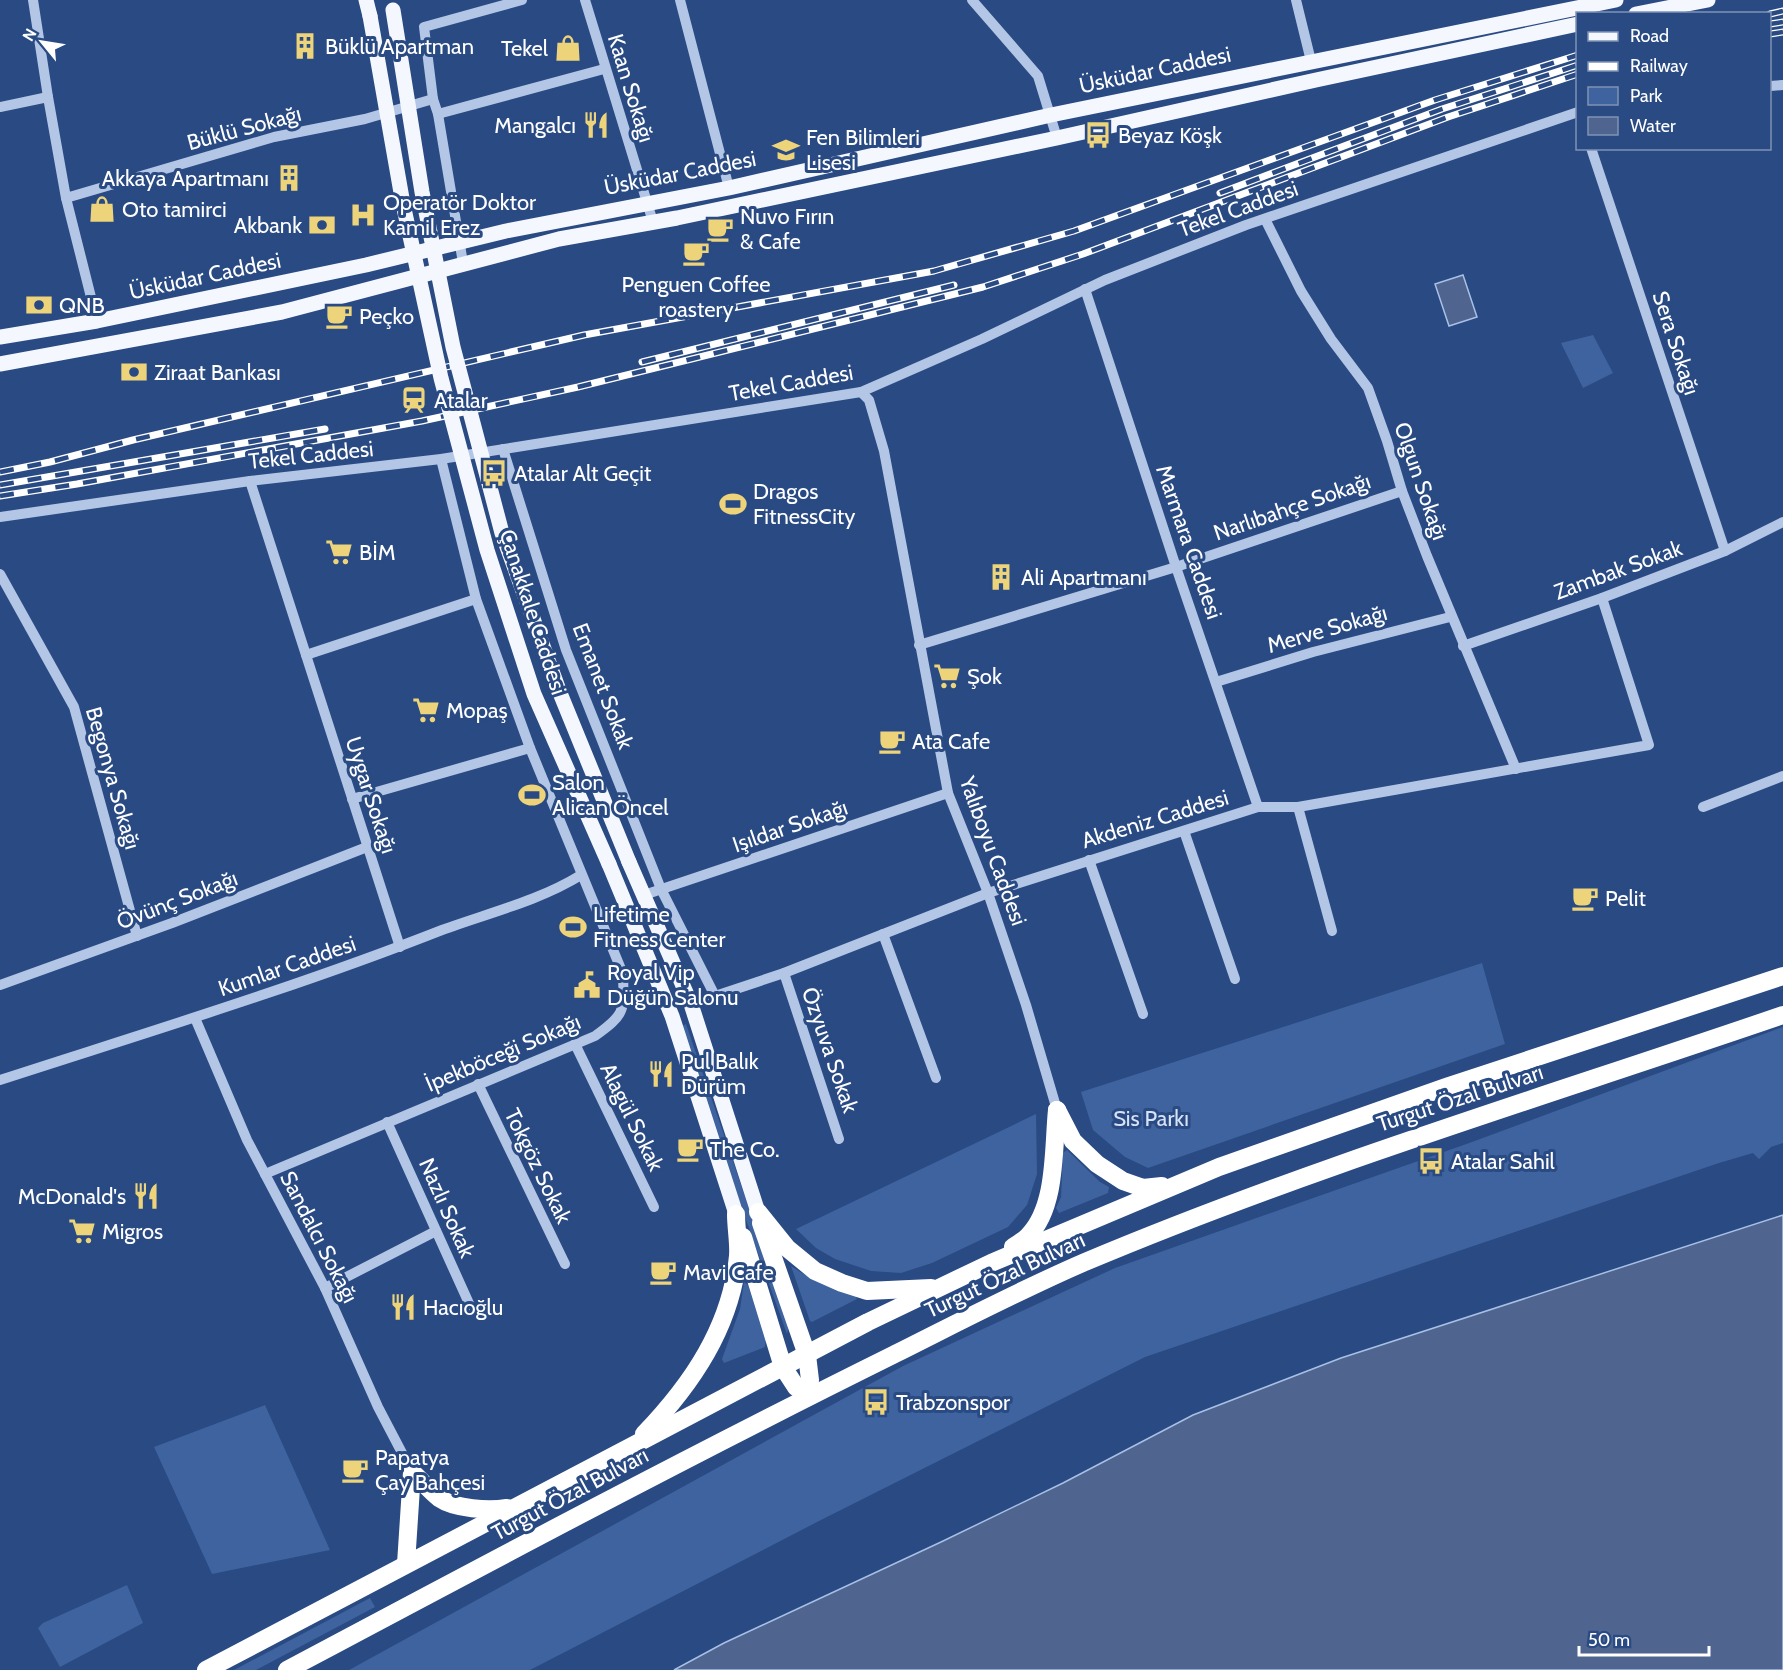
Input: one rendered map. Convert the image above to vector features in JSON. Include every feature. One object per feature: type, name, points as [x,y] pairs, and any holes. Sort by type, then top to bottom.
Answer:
[{"type":"highway","name":"Turgut Özal Bulvarı","points":[[206,1670],[783,1367],[991,1263],[1173,1185],[1446,1087],[1783,976]]},
{"type":"highway","name":"Turgut Özal Bulvarı","points":[[287,1670],[808,1396],[1010,1296],[1083,1263],[1339,1164],[1783,1015]]},
{"type":"highway","points":[[1057,1110],[1073,1141],[1097,1164],[1123,1181],[1143,1188],[1173,1185]]},
{"type":"highway","points":[[991,1263],[1029,1236],[1039,1221],[1051,1190],[1057,1110]]},
{"type":"highway","points":[[736,1214],[783,1367],[796,1388],[808,1396],[810,1380],[807,1355],[758,1212]]},
{"type":"highway","points":[[758,1212],[787,1248],[815,1271],[842,1283],[867,1291],[939,1288]]},
{"type":"highway","points":[[633,1445],[669,1408],[706,1357],[729,1303],[738,1255],[736,1214]]},
{"type":"highway","points":[[412,1472],[440,1499],[468,1507],[494,1510],[518,1506]]},
{"type":"highway","points":[[406,1564],[412,1472]]},
{"type":"main road","name":"Çanakkale Caddesi","points":[[366,0],[403,204],[441,378],[487,550],[534,694],[609,864],[672,1016],[736,1214]]},
{"type":"main road","name":"Üsküdar Caddesi","points":[[0,337],[97,321],[354,268],[506,231],[646,202],[729,188],[1051,115],[1616,0]]},
{"type":"main road","points":[[1646,12],[1708,0]]},
{"type":"main road","name":"Çanakkale Caddesi","points":[[392,5],[422,192],[453,347],[502,533],[560,693],[629,862],[691,1004],[758,1212]]},
{"type":"main road","name":"Üsküdar Caddesi","points":[[0,364],[282,312],[559,239],[653,222],[1057,138],[1576,24]]},
{"type":"main road","points":[[1311,61],[1316,80]]},
{"type":"street","points":[[33,0],[66,198],[97,321]]},
{"type":"street","points":[[463,263],[438,114],[433,99],[424,27],[522,0]]},
{"type":"street","name":"Kaan Sokağı","points":[[585,0],[604,69],[653,222]]},
{"type":"street","points":[[680,0],[729,188]]},
{"type":"street","points":[[972,0],[1038,76],[1057,138]]},
{"type":"street","points":[[1296,0],[1311,61]]},
{"type":"street","points":[[438,114],[604,69]]},
{"type":"street","points":[[0,106],[48,97]]},
{"type":"street","name":"Büklü Sokağı","points":[[66,198],[274,137],[365,119],[433,99]]},
{"type":"street","name":"Tekel Caddesi","points":[[0,517],[250,481],[441,459],[861,392],[982,339],[1085,289],[1265,219],[1576,113]]},
{"type":"street","name":"Sera Sokağı","points":[[1592,150],[1725,550]]},
{"type":"street","name":"Olgun Sokağı","points":[[1265,219],[1301,291],[1331,339],[1368,388],[1402,491],[1450,617],[1516,769]]},
{"type":"street","name":"Marmara Caddesi","points":[[1085,289],[1258,807]]},
{"type":"street","name":"Yalıboyu Caddesi","points":[[861,392],[869,400],[884,451],[948,793],[988,893],[1026,1005],[1057,1110]]},
{"type":"street","name":"Emanet Sokak","points":[[503,449],[566,650],[661,889],[715,996]]},
{"type":"street","name":"İpekböceği Sokağı","points":[[265,1174],[595,1036],[615,1022],[624,1005],[623,974],[530,747],[476,599],[441,459]]},
{"type":"street","name":"Uygar Sokağı","points":[[250,481],[399,947]]},
{"type":"street","name":"Narlıbahçe Sokağı","points":[[919,645],[1176,567],[1402,491]]},
{"type":"street","name":"Zambak Sokak","points":[[1463,646],[1602,598],[1725,550],[1783,522]]},
{"type":"street","name":"Begonya Sokağı","points":[[0,574],[74,707],[137,936]]},
{"type":"street","name":"Akdeniz Caddesi","points":[[691,1004],[784,973],[988,893],[1258,807],[1298,807],[1649,745],[1602,598]]},
{"type":"street","points":[[306,655],[476,599]]},
{"type":"street","name":"Merve Sokağı","points":[[1216,682],[1312,652],[1450,617]]},
{"type":"street","points":[[352,799],[530,747]]},
{"type":"street","points":[[1703,807],[1783,776]]},
{"type":"street","name":"Işıldar Sokağı","points":[[644,895],[948,793]]},
{"type":"street","points":[[1298,807],[1332,931]]},
{"type":"street","points":[[1184,831],[1235,979]]},
{"type":"street","name":"Övünç Sokağı","points":[[0,985],[137,936],[367,847]]},
{"type":"street","points":[[1089,860],[1143,1014]]},
{"type":"street","name":"Kumlar Caddesi","points":[[0,1080],[195,1018],[399,947],[558,889],[581,875]]},
{"type":"street","points":[[883,934],[936,1077]]},
{"type":"street","name":"Özyuva Sokak","points":[[784,973],[840,1138]]},
{"type":"street","name":"Sandalcı Sokağı","points":[[195,1018],[247,1140],[325,1288],[378,1407],[412,1472]]},
{"type":"street","name":"Alagül Sokak","points":[[575,1044],[654,1207]]},
{"type":"street","name":"Tokgöz Sokak","points":[[478,1084],[565,1264]]},
{"type":"street","name":"Nazlı Sokak","points":[[387,1122],[471,1310]]},
{"type":"street","points":[[325,1288],[436,1231]]},
{"type":"green space","points":[[1593,335],[1613,373],[1583,388],[1561,343]]},
{"type":"green space","name":"Sis Parkı","points":[[1482,963],[1505,1044],[1148,1168],[1125,1157],[1093,1130],[1081,1092]]},
{"type":"green space","points":[[686,1024],[789,1325],[787,1334],[680,1027]]},
{"type":"green space","points":[[1783,1027],[1783,1143],[1771,1147],[1759,1159],[1753,1153],[1719,1163],[1145,1357],[530,1670],[349,1670],[903,1366],[1115,1268],[1472,1142]]},
{"type":"green space","points":[[1036,1114],[1037,1174],[1027,1205],[1008,1227],[932,1263],[901,1273],[871,1271],[835,1259],[816,1248],[796,1229]]},
{"type":"green space","points":[[1067,1150],[1100,1182],[1109,1187],[1108,1193],[1059,1213],[1056,1208],[1061,1197],[1063,1153]]},
{"type":"green space","points":[[791,1266],[822,1283],[855,1294],[857,1299],[810,1321]]},
{"type":"green space","points":[[744,1282],[748,1285],[766,1339],[765,1347],[724,1363],[722,1359],[740,1309]]},
{"type":"green space","points":[[265,1405],[330,1550],[212,1574],[154,1447]]},
{"type":"green space","points":[[127,1585],[143,1623],[60,1667],[38,1628],[43,1623]]},
{"type":"green space","points":[[370,1598],[375,1607],[256,1670],[234,1670]]},
{"type":"water","points":[[1463,275],[1477,317],[1449,326],[1435,284]]},
{"type":"water","points":[[1783,1215],[1783,1670],[674,1670],[724,1643],[1063,1483],[1193,1415],[1341,1358]]},
{"type":"railway","points":[[1771,14],[1783,11]]},
{"type":"railway","points":[[1771,24],[1783,22]]},
{"type":"railway","points":[[1771,34],[1783,32]]},
{"type":"railway","points":[[0,472],[584,335],[934,271],[1074,231],[1435,100],[1576,56]]},
{"type":"railway","points":[[1220,193],[1442,109],[1576,66]]},
{"type":"railway","points":[[0,496],[422,421],[578,387],[983,287],[1083,254],[1448,117],[1576,75]]},
{"type":"railway","points":[[642,362],[954,285]]},
{"type":"railway","points":[[0,485],[325,429]]},
{"type":"place","name":"Büklü Apartman","points":[[305,46]]},
{"type":"place","name":"Tekel","points":[[568,48]]},
{"type":"place","name":"Mangalcı","points":[[596,125]]},
{"type":"place","name":"Beyaz Köşk","points":[[1098,135]]},
{"type":"place","name":"Fen Bilimleri Lisesi","points":[[786,150]]},
{"type":"place","name":"Akkaya Apartmanı","points":[[289,178]]},
{"type":"place","name":"Oto tamirci","points":[[102,209]]},
{"type":"place","name":"Operatör Doktor Kamil Erez","points":[[363,215]]},
{"type":"place","name":"Akbank","points":[[322,225]]},
{"type":"place","name":"Nuvo Fırın & Cafe","points":[[720,229]]},
{"type":"place","name":"Penguen Coffee roastery","points":[[696,253]]},
{"type":"place","name":"QNB","points":[[39,305]]},
{"type":"place","name":"Peçko","points":[[339,316]]},
{"type":"place","name":"Ziraat Bankası","points":[[134,372]]},
{"type":"place","name":"Atalar","points":[[414,400]]},
{"type":"place","name":"Atalar Alt Geçit","points":[[494,473]]},
{"type":"place","name":"Dragos FitnessCity","points":[[733,504]]},
{"type":"place","name":"BİM","points":[[339,552]]},
{"type":"place","name":"Ali Apartmanı","points":[[1001,577]]},
{"type":"place","name":"Şok","points":[[947,676]]},
{"type":"place","name":"Mopaş","points":[[426,710]]},
{"type":"place","name":"Ata Cafe","points":[[892,741]]},
{"type":"place","name":"Salon Alican Öncel","points":[[532,795]]},
{"type":"place","name":"Pelit","points":[[1585,898]]},
{"type":"place","name":"Lifetime Fitness Center","points":[[573,927]]},
{"type":"place","name":"Royal Vip Düğün Salonu","points":[[587,985]]},
{"type":"place","name":"Pul Balık Dürüm","points":[[661,1074]]},
{"type":"place","name":"The Co.","points":[[690,1149]]},
{"type":"place","name":"Atalar Sahil","points":[[1431,1161]]},
{"type":"place","name":"McDonald's","points":[[146,1196]]},
{"type":"place","name":"Migros","points":[[82,1231]]},
{"type":"place","name":"Mavi Cafe","points":[[663,1272]]},
{"type":"place","name":"Hacıoğlu","points":[[403,1307]]},
{"type":"place","name":"Trabzonspor","points":[[876,1402]]},
{"type":"place","name":"Papatya Çay Bahçesi","points":[[355,1470]]}]
